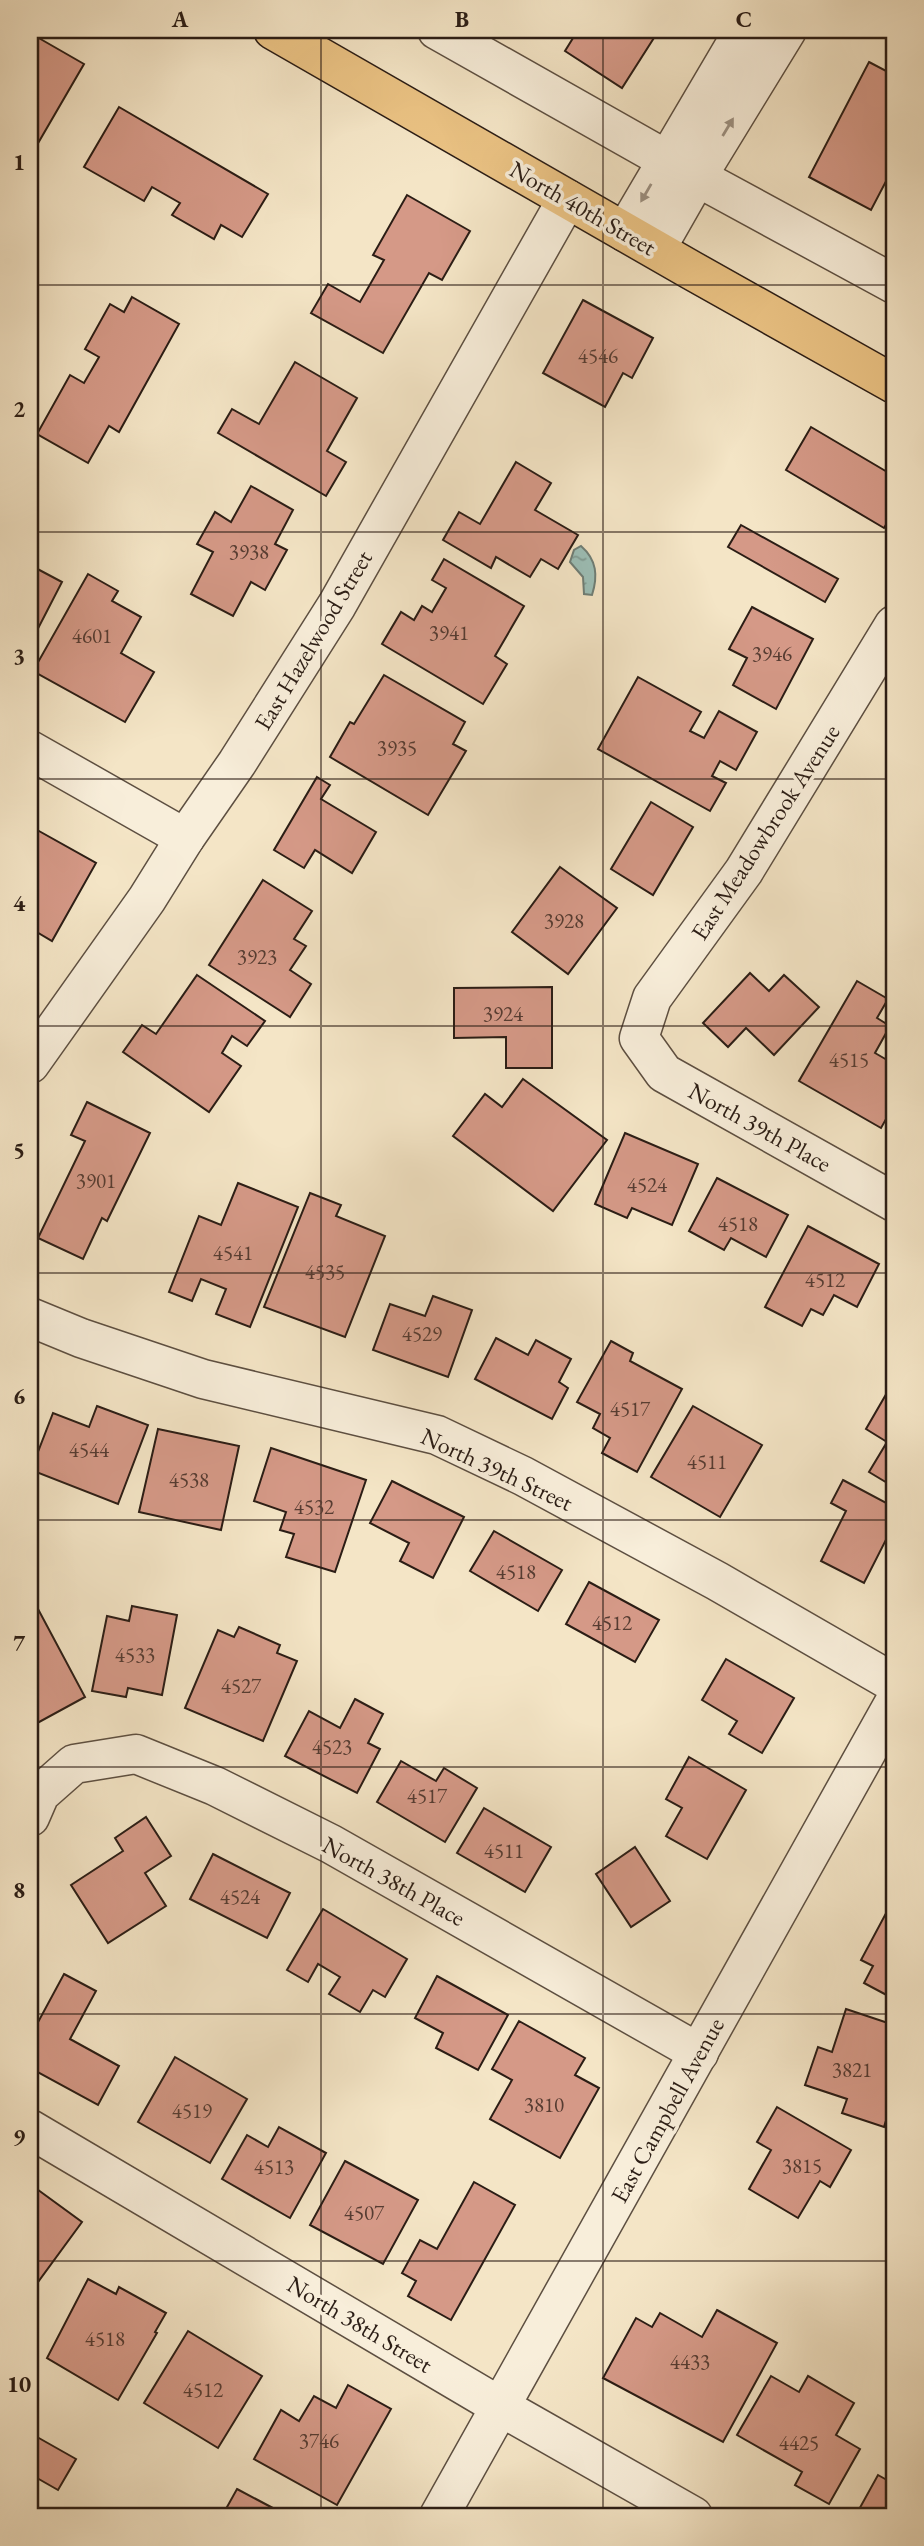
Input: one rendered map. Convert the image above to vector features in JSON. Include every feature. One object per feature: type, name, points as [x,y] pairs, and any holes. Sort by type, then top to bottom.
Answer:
[{"type":"main road","name":"North 40th Street","points":[[297,35],[567,199],[894,384]]},
{"type":"street","points":[[437,30],[894,284]]},
{"type":"street","points":[[640,240],[681,168],[744,30]]},
{"type":"street","points":[[681,168],[787,30]]},
{"type":"street","name":"East Hazelwood Street","points":[[30,1064],[147,899],[337,605],[567,199]]},
{"type":"street","name":"East Meadowbrook Avenue","points":[[639,1038],[652,998],[744,871],[894,625]]},
{"type":"street","points":[[30,750],[185,838]]},
{"type":"street","name":"North 39th Place","points":[[639,1038],[664,1073],[894,1202]]},
{"type":"street","name":"North 39th Street","points":[[30,1317],[81,1338],[203,1379],[437,1435],[523,1476],[717,1581],[894,1683]]},
{"type":"street","name":"East Campbell Avenue","points":[[439,2516],[894,1703]]},
{"type":"street","name":"North 38th Place","points":[[30,1817],[40,1794],[75,1764],[136,1755],[215,1786],[331,1844],[699,2053]]},
{"type":"street","name":"North 38th Street","points":[[30,2129],[501,2407],[693,2516]]},
{"type":"water","points":[[581,546],[595,569],[592,595],[584,594],[583,577],[570,562],[574,550]]},
{"type":"building","points":[[578,30],[659,30],[622,88],[565,51]]},
{"type":"building","points":[[30,33],[84,64],[30,157]]},
{"type":"building","points":[[869,62],[894,75],[894,166],[871,210],[809,177]]},
{"type":"building","points":[[119,107],[268,194],[242,237],[221,225],[214,239],[172,215],[180,203],[152,187],[144,201],[84,167]]},
{"type":"building","points":[[407,195],[470,231],[442,280],[429,273],[383,353],[311,313],[328,284],[360,302],[384,260],[373,255]]},
{"type":"building","points":[[132,297],[179,324],[119,432],[109,426],[88,463],[37,434],[70,375],[84,383],[99,357],[85,349],[110,304],[124,312]]},
{"type":"building","points":[[583,300],[653,338],[632,378],[623,373],[605,407],[543,373]]},
{"type":"building","points":[[295,362],[357,398],[327,451],[346,462],[326,496],[218,433],[232,409],[259,424]]},
{"type":"building","points":[[811,427],[894,476],[894,511],[884,528],[786,470]]},
{"type":"building","points":[[516,462],[551,483],[535,510],[578,535],[558,569],[541,559],[530,577],[496,557],[491,568],[443,540],[459,512],[480,524]]},
{"type":"building","points":[[251,486],[293,510],[275,544],[287,550],[265,590],[251,582],[233,616],[191,594],[213,552],[197,544],[215,512],[231,522]]},
{"type":"building","points":[[741,525],[838,579],[825,602],[728,547]]},
{"type":"building","points":[[444,559],[524,606],[495,656],[507,664],[483,704],[382,644],[401,612],[414,620],[422,606],[432,612],[446,588],[432,580]]},
{"type":"building","points":[[30,565],[62,582],[30,644]]},
{"type":"building","points":[[88,574],[118,591],[112,601],[141,617],[121,653],[154,672],[125,722],[33,671]]},
{"type":"building","points":[[752,607],[813,639],[776,709],[733,685],[747,658],[729,649]]},
{"type":"building","points":[[384,675],[465,722],[453,744],[466,751],[428,815],[330,757],[350,722],[354,724]]},
{"type":"building","points":[[638,677],[701,712],[690,731],[704,738],[719,711],[757,732],[736,770],[720,761],[712,776],[726,783],[710,811],[598,749]]},
{"type":"building","points":[[317,777],[330,785],[321,799],[376,832],[352,873],[315,850],[304,868],[274,850]]},
{"type":"building","points":[[651,802],[693,827],[653,895],[611,869]]},
{"type":"building","points":[[30,826],[96,863],[52,941],[30,928]]},
{"type":"building","points":[[560,867],[617,908],[568,974],[512,932]]},
{"type":"building","points":[[263,880],[312,911],[294,939],[306,946],[290,970],[311,984],[290,1017],[209,965]]},
{"type":"building","points":[[750,973],[769,991],[784,975],[819,1007],[774,1055],[746,1028],[728,1047],[703,1023]]},
{"type":"building","points":[[197,975],[265,1021],[247,1046],[232,1036],[222,1053],[241,1066],[209,1112],[123,1052],[142,1025],[156,1034]]},
{"type":"building","points":[[857,981],[888,999],[877,1018],[890,1026],[875,1053],[894,1064],[894,1105],[881,1128],[799,1081]]},
{"type":"building","points":[[552,987],[552,1068],[506,1068],[506,1037],[454,1038],[454,988]]},
{"type":"building","points":[[523,1079],[607,1140],[553,1211],[453,1136],[485,1094],[502,1107]]},
{"type":"building","points":[[87,1102],[150,1133],[107,1221],[102,1218],[83,1259],[38,1238],[85,1141],[71,1135]]},
{"type":"building","points":[[625,1133],[698,1164],[672,1225],[632,1208],[627,1218],[595,1204]]},
{"type":"building","points":[[717,1178],[788,1215],[766,1257],[731,1238],[724,1250],[689,1231]]},
{"type":"building","points":[[238,1183],[298,1207],[250,1327],[216,1314],[226,1289],[201,1279],[192,1301],[169,1292],[199,1216],[221,1225]]},
{"type":"building","points":[[310,1193],[341,1205],[336,1216],[385,1236],[345,1337],[264,1307]]},
{"type":"building","points":[[808,1226],[879,1264],[857,1307],[834,1295],[823,1315],[811,1309],[802,1326],[765,1307]]},
{"type":"building","points":[[433,1296],[472,1310],[448,1377],[373,1350],[390,1304],[425,1316]]},
{"type":"building","points":[[496,1338],[528,1355],[536,1340],[571,1359],[559,1382],[568,1388],[552,1419],[475,1379]]},
{"type":"building","points":[[611,1341],[633,1353],[630,1361],[682,1389],[637,1472],[602,1453],[610,1438],[593,1428],[600,1414],[577,1402]]},
{"type":"building","points":[[888,1391],[894,1395],[894,1487],[869,1472],[887,1442],[866,1429]]},
{"type":"building","points":[[97,1406],[148,1425],[118,1504],[31,1470],[53,1413],[89,1427]]},
{"type":"building","points":[[693,1406],[762,1445],[720,1517],[651,1477]]},
{"type":"building","points":[[158,1429],[239,1446],[221,1530],[139,1512]]},
{"type":"building","points":[[271,1448],[366,1480],[335,1572],[286,1557],[294,1534],[280,1530],[286,1512],[254,1501]]},
{"type":"building","points":[[843,1480],[894,1507],[894,1524],[864,1583],[821,1561],[846,1511],[831,1503]]},
{"type":"building","points":[[392,1481],[464,1517],[433,1578],[400,1561],[409,1543],[370,1523]]},
{"type":"building","points":[[494,1531],[562,1570],[538,1611],[470,1571]]},
{"type":"building","points":[[589,1582],[659,1620],[635,1662],[566,1624]]},
{"type":"building","points":[[30,1594],[85,1697],[30,1727]]},
{"type":"building","points":[[132,1606],[177,1615],[162,1695],[128,1688],[126,1697],[92,1691],[107,1616],[129,1621]]},
{"type":"building","points":[[239,1627],[280,1645],[277,1653],[297,1661],[263,1741],[185,1708],[218,1630],[234,1637]]},
{"type":"building","points":[[726,1659],[794,1698],[762,1753],[729,1734],[737,1721],[702,1700]]},
{"type":"building","points":[[355,1699],[383,1714],[368,1743],[380,1749],[357,1793],[285,1756],[309,1711],[340,1728]]},
{"type":"building","points":[[689,1757],[746,1790],[707,1859],[666,1836],[682,1808],[666,1799]]},
{"type":"building","points":[[401,1761],[436,1781],[444,1768],[477,1788],[445,1842],[377,1802]]},
{"type":"building","points":[[484,1808],[551,1847],[525,1892],[457,1853]]},
{"type":"building","points":[[146,1817],[171,1856],[145,1873],[166,1906],[108,1943],[71,1885],[123,1851],[115,1838]]},
{"type":"building","points":[[635,1847],[670,1901],[631,1927],[596,1874]]},
{"type":"building","points":[[213,1854],[290,1893],[267,1938],[190,1899]]},
{"type":"building","points":[[892,1902],[894,1999],[864,1983],[873,1966],[861,1960]]},
{"type":"building","points":[[323,1909],[407,1959],[385,1997],[373,1990],[360,2012],[329,1994],[340,1977],[318,1964],[308,1982],[287,1970]]},
{"type":"building","points":[[64,1974],[96,1991],[70,2039],[119,2066],[98,2105],[30,2068],[30,2037]]},
{"type":"building","points":[[437,1976],[508,2015],[478,2070],[436,2048],[443,2033],[415,2018]]},
{"type":"building","points":[[846,2009],[894,2025],[894,2094],[884,2127],[842,2113],[847,2099],[805,2085],[818,2047],[832,2052]]},
{"type":"building","points":[[519,2021],[585,2058],[575,2075],[599,2088],[560,2158],[490,2119],[512,2080],[492,2069]]},
{"type":"building","points":[[175,2057],[247,2099],[210,2163],[138,2122]]},
{"type":"building","points":[[777,2107],[851,2150],[830,2187],[820,2181],[798,2218],[749,2189],[771,2150],[757,2142]]},
{"type":"building","points":[[279,2127],[326,2153],[290,2218],[222,2179],[247,2135],[268,2147]]},
{"type":"building","points":[[345,2161],[418,2200],[383,2264],[310,2225]]},
{"type":"building","points":[[474,2182],[515,2205],[451,2320],[408,2296],[416,2281],[402,2273],[420,2240],[437,2249]]},
{"type":"building","points":[[30,2184],[82,2222],[30,2293]]},
{"type":"building","points":[[88,2279],[116,2294],[119,2287],[166,2313],[118,2400],[47,2358]]},
{"type":"building","points":[[717,2310],[777,2343],[723,2442],[603,2378],[636,2318],[652,2327],[660,2313],[702,2337]]},
{"type":"building","points":[[188,2331],[262,2376],[218,2448],[144,2403]]},
{"type":"building","points":[[771,2376],[799,2392],[808,2376],[854,2403],[836,2435],[860,2449],[829,2504],[795,2485],[802,2472],[737,2435]]},
{"type":"building","points":[[348,2385],[391,2409],[337,2505],[254,2459],[281,2410],[299,2421],[314,2396],[336,2408]]},
{"type":"building","points":[[30,2433],[76,2459],[58,2490],[30,2474]]},
{"type":"building","points":[[878,2475],[894,2484],[894,2500],[885,2516],[863,2516],[857,2513]]},
{"type":"building","points":[[237,2489],[288,2516],[222,2516]]}]
